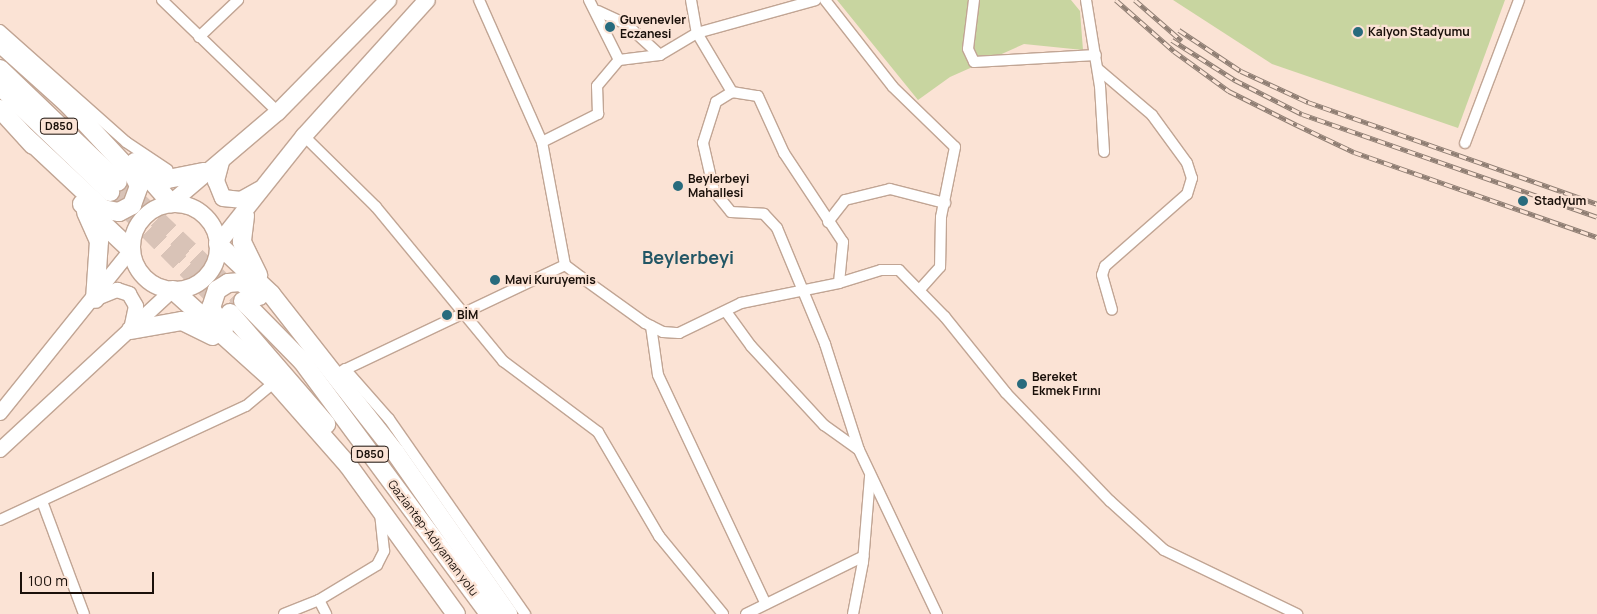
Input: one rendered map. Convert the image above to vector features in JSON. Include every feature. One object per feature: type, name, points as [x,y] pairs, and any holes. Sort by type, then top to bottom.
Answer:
[{"type":"highway","points":[[0,43],[130,156],[159,177],[184,178],[204,172]]},
{"type":"highway","name":"D850","points":[[0,69],[114,187],[0,86]]},
{"type":"highway","points":[[26,137],[104,209],[118,212],[132,205],[139,186],[133,174],[63,99]]},
{"type":"highway","points":[[0,109],[83,205],[132,250]]},
{"type":"highway","points":[[130,156],[170,203]]},
{"type":"highway","points":[[83,205],[99,241],[95,298]]},
{"type":"highway","points":[[245,216],[242,242],[271,294],[316,353]]},
{"type":"highway","points":[[218,244],[271,294]]},
{"type":"highway","points":[[456,614],[379,508],[275,382],[213,315],[211,302],[222,286],[234,282],[247,285],[316,353],[340,372],[508,614]]},
{"type":"highway","points":[[173,290],[260,370]]},
{"type":"highway","name":"Gaziantep-Adıyaman yolu","points":[[467,614],[236,307],[302,361],[489,614]]},
{"type":"highway","points":[[131,330],[168,322],[199,326],[275,382]]},
{"type":"main road","points":[[170,203],[188,205],[204,214],[218,244],[215,262],[205,278],[190,287],[173,290],[144,278],[132,250],[134,232],[144,216],[170,203],[204,172],[221,162],[278,112],[388,0]]},
{"type":"main road","points":[[218,244],[245,216],[260,190],[304,136],[427,0]]},
{"type":"main road","points":[[221,162],[216,181],[223,198],[241,200],[260,190]]},
{"type":"street","points":[[162,0],[278,112]]},
{"type":"street","points":[[199,37],[238,0]]},
{"type":"street","points":[[479,0],[542,142],[565,265],[650,326],[680,334],[727,313],[741,303],[839,283],[881,270],[899,270],[919,290],[1006,394],[1110,501],[1164,550],[1297,614]]},
{"type":"street","points":[[589,0],[598,10],[619,60]]},
{"type":"street","points":[[691,0],[696,33],[732,92]]},
{"type":"street","points":[[542,142],[598,114],[597,86],[619,60],[660,55],[696,33],[816,0]]},
{"type":"street","points":[[825,0],[893,87],[955,148],[945,202],[940,267],[919,290]]},
{"type":"street","points":[[974,0],[968,50],[974,62],[1096,55]]},
{"type":"street","points":[[1086,0],[1098,69],[1104,152]]},
{"type":"street","points":[[1464,143],[1519,0]]},
{"type":"street","points":[[598,10],[626,24],[660,55]]},
{"type":"street","points":[[0,30],[126,142],[184,178]]},
{"type":"street","points":[[1098,69],[1152,115],[1187,163],[1192,178],[1187,194],[1105,266],[1102,275],[1112,310]]},
{"type":"street","points":[[839,283],[843,242],[784,153],[758,96],[732,92],[716,102],[703,143],[714,191],[731,212],[769,218],[804,291],[859,450],[870,476],[937,614]]},
{"type":"street","points":[[304,136],[376,207],[463,316],[503,361],[598,432],[659,536],[723,614]]},
{"type":"street","points":[[828,222],[845,200],[890,189],[945,202]]},
{"type":"street","points":[[0,412],[17,396],[132,250]]},
{"type":"street","points":[[525,614],[389,419],[340,372],[463,316],[565,265]]},
{"type":"street","points":[[95,298],[117,290],[129,294],[136,306],[131,330]]},
{"type":"street","points":[[0,450],[173,290]]},
{"type":"street","points":[[727,313],[751,346],[824,425],[859,450]]},
{"type":"street","points":[[650,326],[658,375],[766,604]]},
{"type":"street","points":[[0,520],[43,504],[246,406],[275,382]]},
{"type":"street","points":[[0,400],[17,396]]},
{"type":"street","points":[[853,614],[864,556],[870,476]]},
{"type":"street","points":[[43,504],[84,614]]},
{"type":"street","points":[[284,614],[319,600],[369,571],[382,558],[379,508]]},
{"type":"street","points":[[746,614],[864,556]]},
{"type":"street","points":[[319,600],[326,614]]},
{"type":"green space","points":[[837,0],[1071,0],[1080,11],[1083,50],[1024,44],[950,77],[918,100]]},
{"type":"green space","name":"Kalyon Stadyumu","points":[[1173,0],[1505,0],[1458,128],[1272,64]]},
{"type":"tunnel","points":[[118,182],[243,301]]},
{"type":"tunnel","points":[[110,192],[230,313]]},
{"type":"railway","points":[[1116,0],[1174,51],[1229,91],[1297,125],[1354,152],[1597,237]]},
{"type":"railway","points":[[1135,0],[1182,41]]},
{"type":"railway","points":[[1179,30],[1241,71],[1308,102],[1597,204]]},
{"type":"railway","points":[[1172,40],[1235,80],[1302,114],[1597,217]]},
{"type":"place","name":"Guvenevler Eczanesi","points":[[610,27]]},
{"type":"place","name":"Kalyon Stadyumu","points":[[1358,32]]},
{"type":"place","name":"Beylerbeyi Mahallesi","points":[[678,186]]},
{"type":"place","name":"Stadyum","points":[[1523,201]]},
{"type":"place","name":"Mavi Kuruyemis","points":[[495,280]]},
{"type":"place","name":"BİM","points":[[447,315]]},
{"type":"place","name":"Bereket Ekmek Fırını","points":[[1022,384]]},
{"type":"district","name":"Beylerbeyi","points":[[688,257]]}]
